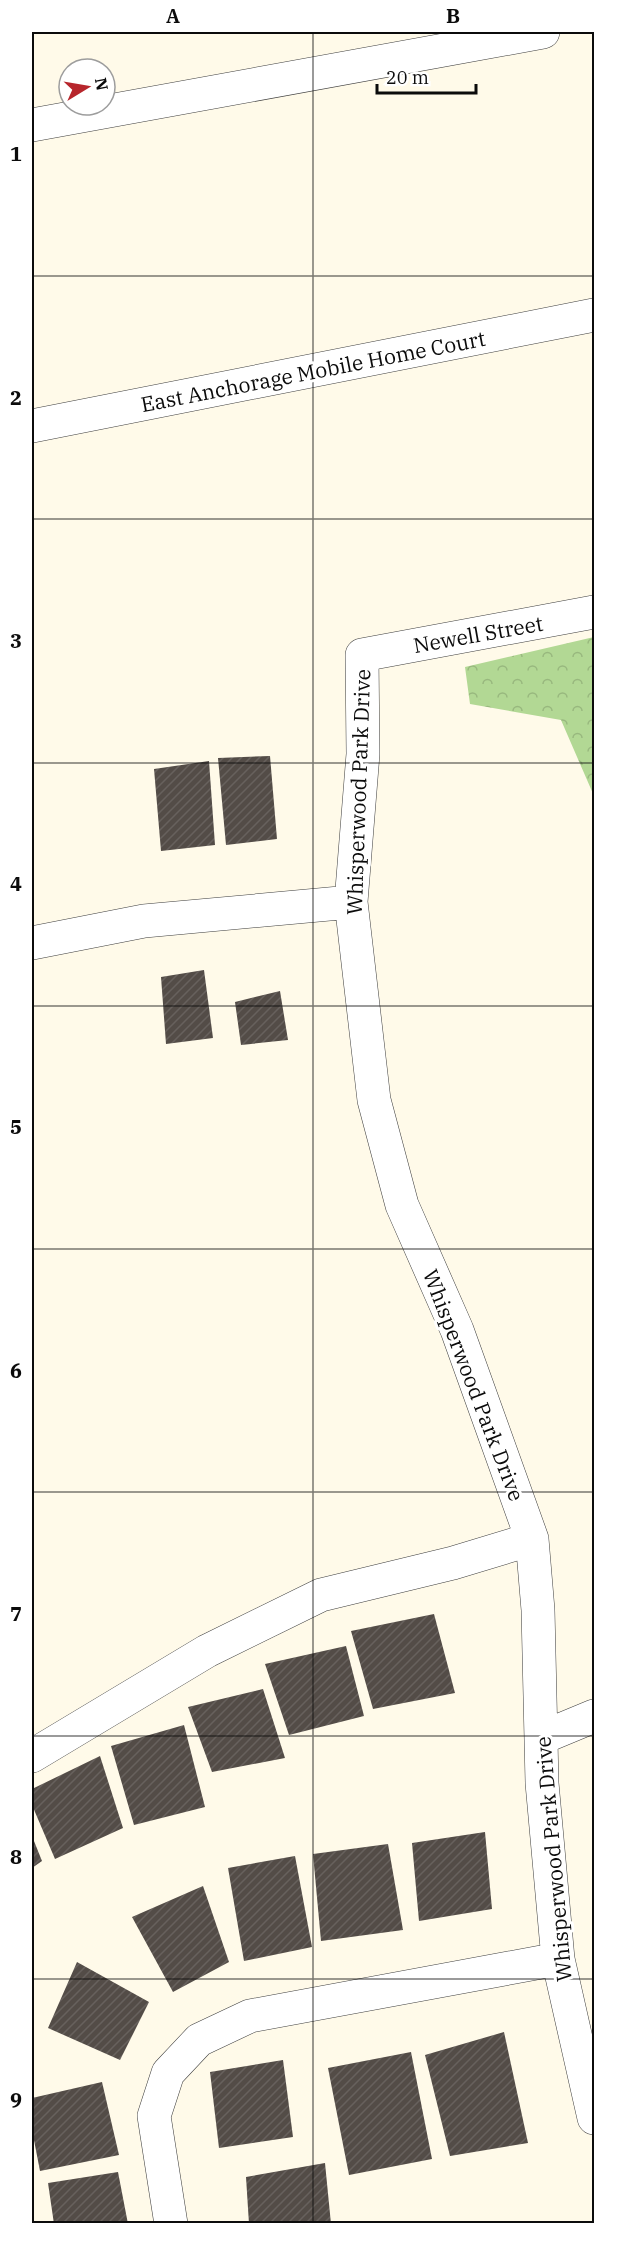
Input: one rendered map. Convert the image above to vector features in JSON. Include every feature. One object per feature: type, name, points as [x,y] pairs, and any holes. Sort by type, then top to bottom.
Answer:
[{"type":"street","points":[[32,125],[543,32]]},
{"type":"street","name":"East Anchorage Mobile Home Court","points":[[32,426],[594,315]]},
{"type":"street","name":"Newell Street","points":[[362,655],[594,612]]},
{"type":"street","name":"Whisperwood Park Drive","points":[[362,655],[363,754],[351,903],[374,1100],[402,1205],[457,1330],[532,1539],[538,1610],[542,1783],[558,1959],[594,2118]]},
{"type":"street","points":[[32,943],[144,921],[351,903]]},
{"type":"street","points":[[32,1756],[207,1651],[321,1595],[453,1563],[532,1539]]},
{"type":"street","points":[[541,1738],[594,1716]]},
{"type":"street","points":[[171,2223],[153,2116],[168,2073],[200,2040],[250,2016],[558,1959]]},
{"type":"green space","points":[[594,637],[594,796],[561,720],[470,704],[465,667]]},
{"type":"building","points":[[270,756],[277,839],[226,845],[218,758]]},
{"type":"building","points":[[209,761],[215,845],[161,851],[154,769]]},
{"type":"building","points":[[204,970],[213,1038],[166,1044],[161,977]]},
{"type":"building","points":[[280,991],[288,1040],[241,1045],[235,1002]]},
{"type":"building","points":[[434,1614],[455,1693],[373,1709],[351,1631]]},
{"type":"building","points":[[346,1646],[364,1716],[289,1735],[265,1664]]},
{"type":"building","points":[[263,1689],[285,1758],[212,1772],[188,1707]]},
{"type":"building","points":[[184,1725],[205,1807],[134,1825],[111,1746]]},
{"type":"building","points":[[100,1756],[123,1828],[55,1859],[32,1805],[32,1789]]},
{"type":"building","points":[[485,1832],[492,1909],[419,1921],[412,1843]]},
{"type":"building","points":[[32,1836],[42,1861],[32,1868]]},
{"type":"building","points":[[388,1844],[403,1930],[321,1941],[313,1854]]},
{"type":"building","points":[[295,1856],[312,1947],[244,1961],[228,1868]]},
{"type":"building","points":[[203,1886],[229,1962],[173,1992],[132,1917]]},
{"type":"building","points":[[77,1962],[149,2002],[120,2060],[48,2028]]},
{"type":"building","points":[[504,2032],[528,2143],[450,2156],[425,2055]]},
{"type":"building","points":[[411,2052],[432,2159],[349,2175],[328,2068]]},
{"type":"building","points":[[283,2060],[293,2137],[219,2148],[210,2072]]},
{"type":"building","points":[[102,2082],[119,2155],[40,2171],[32,2130],[32,2098]]},
{"type":"building","points":[[325,2163],[331,2224],[249,2224],[246,2177]]},
{"type":"building","points":[[118,2172],[128,2224],[54,2224],[48,2183]]}]
